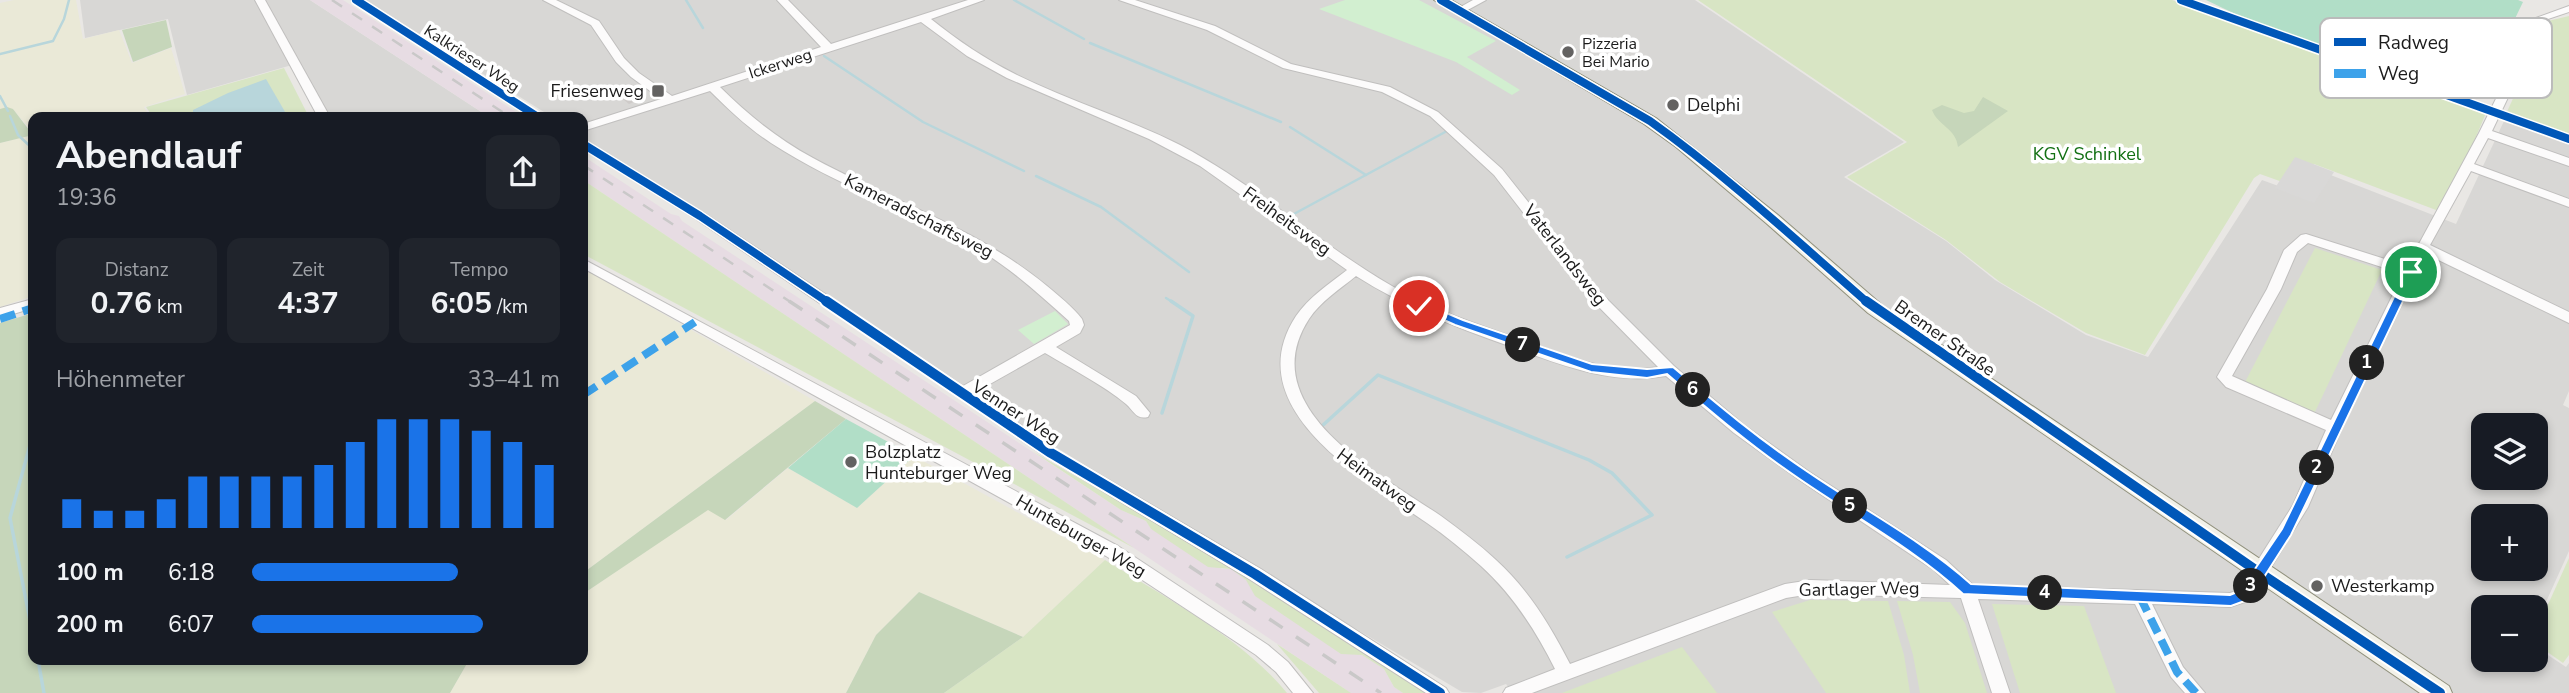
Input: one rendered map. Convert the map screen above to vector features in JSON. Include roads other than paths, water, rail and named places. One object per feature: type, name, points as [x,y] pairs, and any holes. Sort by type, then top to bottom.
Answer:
[{"type":"main road","name":"Bremer Straße","points":[[1441,0],[1661,129],[1772,219],[1875,309],[2440,693]]},
{"type":"street","points":[[260,0],[321,112]]},
{"type":"street","name":"Kalkrieser Weg","points":[[356,0],[530,112]]},
{"type":"street","points":[[548,0],[595,23],[628,68],[669,99]]},
{"type":"street","points":[[782,0],[828,48]]},
{"type":"street","name":"Ickerweg","points":[[588,126],[979,0]]},
{"type":"street","name":"Vaterlandsweg","points":[[1124,0],[1211,28],[1287,66],[1386,89],[1426,109],[1454,130],[1498,172],[1593,293],[1669,370],[1739,429],[1803,475],[1940,565],[1968,590]]},
{"type":"street","points":[[1460,10],[1481,0]]},
{"type":"street","name":"Gartlager Weg","points":[[2541,18],[2569,9]]},
{"type":"street","name":"Freiheitsweg","points":[[923,18],[949,40],[990,66],[1176,148],[1207,165],[1356,270],[1419,306],[1591,368],[1647,373],[1669,370]]},
{"type":"street","name":"Kameradschaftsweg","points":[[712,86],[745,121],[788,150],[986,248],[1031,278],[1075,319],[1075,330],[961,394]]},
{"type":"street","name":"Gartlager Weg","points":[[1512,693],[1785,591],[1844,586],[2231,600],[2245,595],[2300,508],[2335,428],[2423,247],[2502,98]]},
{"type":"street","points":[[2485,132],[2569,162]]},
{"type":"street","name":"Venner Weg","points":[[588,148],[700,216],[961,394],[1132,503],[1255,574],[1440,693]]},
{"type":"street","points":[[2468,165],[2569,203]]},
{"type":"street","points":[[2335,428],[2231,383],[2224,377],[2274,289],[2291,250],[2306,237],[2411,272]]},
{"type":"street","points":[[2423,247],[2569,318]]},
{"type":"street","name":"Hunteburger Weg","points":[[588,266],[1112,551],[1262,650],[1282,667],[1304,693]]},
{"type":"street","name":"Heimatweg","points":[[1356,270],[1315,302],[1292,336],[1288,356],[1289,376],[1295,397],[1308,421],[1326,442],[1374,481],[1444,528],[1512,585],[1542,626],[1565,672]]},
{"type":"street","points":[[0,313],[28,305]]},
{"type":"street","points":[[1045,346],[1131,400],[1143,413]]},
{"type":"street","points":[[1968,590],[2001,693]]},
{"type":"street","points":[[2140,597],[2177,672],[2196,693]]},
{"type":"water","points":[[266,79],[285,112],[193,112],[228,93]]},
{"type":"waterway","points":[[0,54],[53,41],[64,19],[69,0]]},
{"type":"waterway","points":[[686,0],[703,28]]},
{"type":"waterway","points":[[1014,0],[1084,39]]},
{"type":"waterway","points":[[1090,43],[1281,122]]},
{"type":"waterway","points":[[824,56],[923,122],[1024,171]]},
{"type":"waterway","points":[[0,96],[8,111]]},
{"type":"waterway","points":[[10,116],[18,135],[28,144]]},
{"type":"waterway","points":[[1290,127],[1366,175]]},
{"type":"waterway","points":[[1366,175],[1447,131]]},
{"type":"waterway","points":[[1292,215],[1366,175]]},
{"type":"waterway","points":[[1036,176],[1101,207],[1189,272]]},
{"type":"waterway","points":[[1166,298],[1173,302]]},
{"type":"waterway","points":[[1162,413],[1193,316],[1173,302]]},
{"type":"waterway","points":[[1322,426],[1378,375],[1589,460],[1612,473],[1652,515],[1567,557]]},
{"type":"waterway","points":[[28,452],[10,518],[28,610]]},
{"type":"waterway","points":[[39,665],[44,693]]},
{"type":"railway","points":[[332,0],[502,112]]},
{"type":"railway","points":[[588,168],[792,303]]},
{"type":"railway","points":[[789,301],[1381,693]]},
{"type":"place","name":"Pizzeria Bei Mario","points":[[1568,52]]},
{"type":"place","name":"Friesenweg","points":[[658,91]]},
{"type":"place","name":"Delphi","points":[[1673,105]]},
{"type":"place","name":"Bolzplatz Hunteburger Weg","points":[[851,462]]},
{"type":"place","name":"Westerkamp","points":[[2317,586]]},
{"type":"park label","name":"KGV Schinkel","points":[[2087,154]]}]
